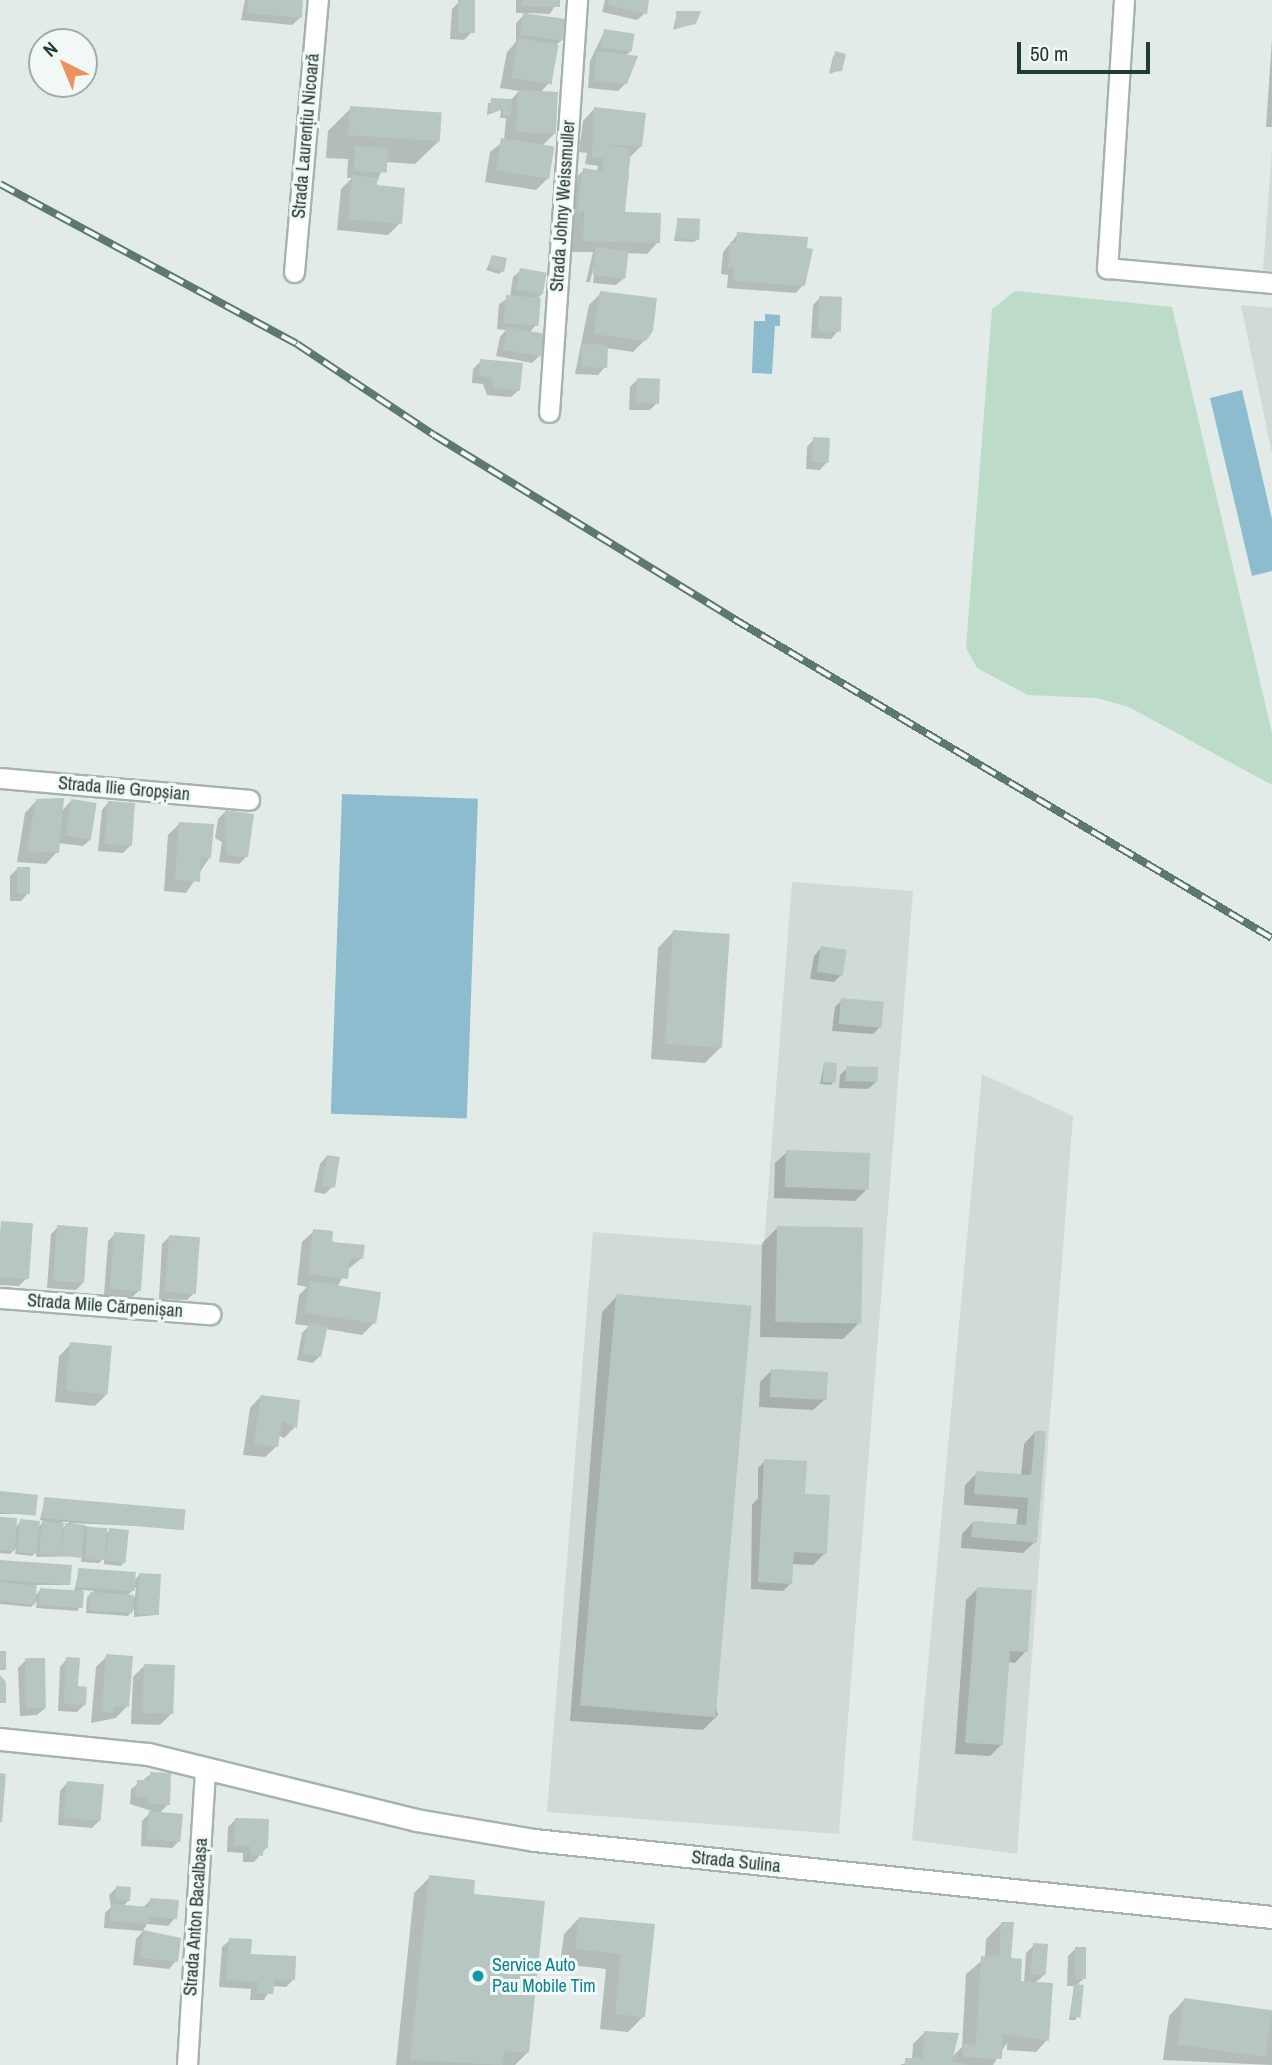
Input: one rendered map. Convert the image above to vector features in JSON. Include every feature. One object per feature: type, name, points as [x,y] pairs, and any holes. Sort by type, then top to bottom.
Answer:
[{"type":"street","name":"Strada Laurențiu Nicoară","points":[[294,272],[318,0]]},
{"type":"street","name":"Strada Johny Weissmuller","points":[[549,412],[577,0]]},
{"type":"street","points":[[1124,0],[1107,268],[1272,283]]},
{"type":"street","name":"Strada Ilie Gropșian","points":[[0,778],[249,800]]},
{"type":"street","name":"Strada Mile Cărpenișan","points":[[0,1298],[210,1314]]},
{"type":"street","name":"Strada Sulina","points":[[0,1739],[127,1751],[416,1820],[534,1840],[1272,1917]]},
{"type":"street","name":"Strada Anton Bacalbașa","points":[[187,2065],[205,1769]]},
{"type":"shaded area","points":[[1272,146],[1272,271],[1263,270]]},
{"type":"shaded area","points":[[1241,305],[1272,308],[1272,454]]},
{"type":"shaded area","points":[[792,882],[913,891],[839,1834],[547,1812],[593,1232],[764,1245]]},
{"type":"shaded area","points":[[982,1074],[1073,1116],[1017,1854],[912,1840]]},
{"type":"green space","points":[[1015,291],[1172,307],[1272,733],[1272,785],[1129,707],[1096,698],[1028,695],[977,668],[966,648],[992,309]]},
{"type":"water","points":[[765,314],[780,315],[780,326],[775,326],[772,374],[752,373],[754,321],[765,321]]},
{"type":"water","points":[[1242,390],[1272,519],[1272,571],[1252,576],[1210,398]]},
{"type":"water","points":[[342,794],[478,799],[467,1119],[331,1114]]},
{"type":"building","points":[[248,0],[303,0],[302,18],[247,13]]},
{"type":"building","points":[[458,0],[475,0],[475,33],[458,33]]},
{"type":"building","points":[[522,0],[560,0],[560,7],[522,6]]},
{"type":"building","points":[[609,0],[649,0],[647,14],[608,5]]},
{"type":"building","points":[[676,11],[701,11],[696,24],[676,28]]},
{"type":"building","points":[[523,13],[566,19],[563,41],[520,35]]},
{"type":"building","points":[[604,29],[635,34],[632,52],[601,47]]},
{"type":"building","points":[[518,38],[558,45],[551,85],[511,77]]},
{"type":"building","points":[[597,51],[638,56],[627,84],[594,81]]},
{"type":"building","points":[[835,51],[846,54],[842,71],[831,72]]},
{"type":"building","points":[[518,90],[558,92],[556,134],[516,132]]},
{"type":"building","points":[[491,98],[512,99],[511,116],[503,115],[503,109],[489,113]]},
{"type":"building","points":[[350,106],[442,112],[440,141],[348,135]]},
{"type":"building","points":[[594,107],[646,113],[642,147],[603,144],[631,149],[625,212],[661,213],[660,243],[583,241],[584,211],[577,213],[583,168],[602,171],[604,159],[592,157]]},
{"type":"building","points":[[501,138],[554,146],[549,179],[496,171]]},
{"type":"building","points":[[355,146],[388,148],[387,173],[354,171]]},
{"type":"building","points":[[352,175],[377,178],[377,185],[405,188],[402,224],[348,219]]},
{"type":"building","points":[[677,218],[700,219],[699,240],[676,239]]},
{"type":"building","points":[[737,232],[808,237],[807,248],[813,249],[805,286],[733,281],[734,268],[728,267],[730,242],[736,243]]},
{"type":"building","points":[[596,247],[629,251],[625,279],[593,275]]},
{"type":"building","points":[[492,255],[507,258],[504,272],[488,266]]},
{"type":"building","points":[[520,268],[547,273],[543,294],[516,290]]},
{"type":"building","points":[[600,291],[657,298],[653,331],[646,341],[594,334]]},
{"type":"building","points":[[506,295],[541,298],[538,326],[504,323]]},
{"type":"building","points":[[819,296],[842,297],[841,332],[818,331]]},
{"type":"building","points":[[507,327],[545,334],[541,356],[503,350]]},
{"type":"building","points":[[582,344],[608,345],[607,368],[581,367]]},
{"type":"building","points":[[480,359],[523,363],[520,391],[494,388],[490,377],[479,376]]},
{"type":"building","points":[[637,378],[660,379],[659,404],[636,403]]},
{"type":"building","points":[[813,437],[830,438],[829,463],[812,462]]},
{"type":"building","points":[[64,798],[59,853],[27,851],[36,799]]},
{"type":"building","points":[[71,799],[97,803],[91,840],[65,836]]},
{"type":"building","points":[[108,801],[135,803],[132,846],[105,844]]},
{"type":"building","points":[[225,810],[254,814],[248,857],[226,855]]},
{"type":"building","points":[[179,822],[214,824],[211,858],[201,857],[200,882],[175,880]]},
{"type":"building","points":[[17,867],[30,867],[30,894],[17,894]]},
{"type":"building","points":[[673,930],[730,934],[722,1048],[665,1044]]},
{"type":"building","points":[[821,946],[847,950],[843,976],[817,972]]},
{"type":"building","points":[[841,998],[884,1002],[882,1028],[839,1024]]},
{"type":"building","points":[[824,1062],[837,1063],[836,1083],[823,1082]]},
{"type":"building","points":[[846,1066],[878,1067],[877,1082],[845,1081]]},
{"type":"building","points":[[786,1150],[870,1153],[869,1190],[785,1187]]},
{"type":"building","points":[[327,1155],[340,1157],[335,1188],[322,1186]]},
{"type":"building","points":[[1,1221],[33,1223],[29,1279],[0,1277]]},
{"type":"building","points":[[57,1225],[88,1227],[84,1283],[53,1281]]},
{"type":"building","points":[[777,1226],[863,1228],[861,1323],[775,1322]]},
{"type":"building","points":[[313,1229],[333,1231],[332,1242],[365,1245],[363,1259],[350,1258],[348,1279],[308,1274]]},
{"type":"building","points":[[114,1232],[145,1234],[141,1291],[110,1289]]},
{"type":"building","points":[[169,1235],[200,1237],[196,1294],[165,1292]]},
{"type":"building","points":[[310,1281],[381,1292],[376,1324],[305,1313]]},
{"type":"building","points":[[616,1294],[751,1306],[715,1717],[580,1705]]},
{"type":"building","points":[[309,1323],[328,1327],[321,1357],[303,1353]]},
{"type":"building","points":[[70,1342],[112,1346],[108,1394],[66,1391]]},
{"type":"building","points":[[771,1369],[828,1372],[826,1400],[770,1397]]},
{"type":"building","points":[[261,1395],[300,1400],[297,1428],[282,1420],[278,1447],[254,1444]]},
{"type":"building","points":[[1035,1431],[1046,1431],[1037,1543],[971,1537],[973,1521],[1026,1525],[1028,1498],[974,1494],[976,1471],[1031,1475]]},
{"type":"building","points":[[764,1459],[807,1461],[805,1494],[830,1495],[827,1554],[794,1552],[792,1584],[758,1582]]},
{"type":"building","points":[[0,1491],[38,1495],[36,1516],[0,1512]]},
{"type":"building","points":[[44,1497],[185,1509],[184,1530],[42,1518]]},
{"type":"building","points":[[0,1517],[17,1518],[15,1551],[0,1550]]},
{"type":"building","points":[[20,1519],[40,1521],[36,1554],[17,1552]]},
{"type":"building","points":[[42,1521],[64,1523],[61,1556],[39,1554]]},
{"type":"building","points":[[65,1523],[85,1525],[81,1558],[62,1556]]},
{"type":"building","points":[[87,1527],[107,1528],[105,1560],[85,1559]]},
{"type":"building","points":[[109,1528],[129,1530],[125,1563],[106,1561]]},
{"type":"building","points":[[0,1560],[72,1565],[70,1585],[0,1580]]},
{"type":"building","points":[[78,1568],[136,1572],[135,1591],[77,1587]]},
{"type":"building","points":[[139,1573],[161,1574],[159,1615],[137,1614]]},
{"type":"building","points":[[0,1582],[37,1586],[35,1605],[0,1601]]},
{"type":"building","points":[[977,1587],[1032,1590],[1028,1652],[1010,1651],[1003,1745],[965,1743]]},
{"type":"building","points":[[40,1588],[84,1591],[83,1608],[39,1605]]},
{"type":"building","points":[[90,1592],[134,1595],[133,1613],[89,1610]]},
{"type":"building","points":[[0,1651],[6,1651],[6,1670],[0,1670]]},
{"type":"building","points":[[106,1654],[133,1656],[129,1707],[115,1706],[112,1713],[102,1712]]},
{"type":"building","points":[[66,1657],[80,1658],[78,1686],[87,1687],[86,1705],[64,1704]]},
{"type":"building","points":[[25,1658],[45,1658],[46,1708],[26,1708]]},
{"type":"building","points":[[144,1664],[175,1665],[173,1714],[142,1713]]},
{"type":"building","points":[[0,1675],[6,1682],[6,1703],[0,1703]]},
{"type":"building","points":[[150,1772],[171,1773],[170,1805],[147,1804],[147,1798],[136,1797],[137,1780],[150,1780]]},
{"type":"building","points":[[0,1773],[6,1774],[2,1822],[0,1822]]},
{"type":"building","points":[[67,1781],[104,1784],[101,1821],[64,1818]]},
{"type":"building","points":[[149,1811],[183,1814],[180,1842],[147,1839]]},
{"type":"building","points":[[235,1818],[269,1819],[268,1848],[263,1847],[263,1856],[250,1855],[250,1846],[234,1846]]},
{"type":"building","name":"Service Auto Pau Mobile Tim","points":[[429,1875],[475,1880],[474,1894],[545,1901],[529,2053],[504,2051],[503,2065],[410,2060]]},
{"type":"building","points":[[116,1886],[131,1887],[130,1901],[115,1900]]},
{"type":"building","points":[[150,1898],[179,1900],[177,1919],[150,1917],[149,1924],[110,1921],[112,1904],[149,1907]]},
{"type":"building","points":[[579,1917],[655,1924],[645,2017],[615,2014],[621,1954],[575,1949]]},
{"type":"building","points":[[1001,1922],[1014,1922],[1011,1958],[1022,1959],[1021,1981],[1053,1983],[1049,2041],[1003,2034],[1002,2059],[963,2057],[963,2044],[976,2045],[981,1956],[999,1957]]},
{"type":"building","points":[[143,1930],[181,1938],[178,1962],[140,1958]]},
{"type":"building","points":[[229,1938],[252,1939],[251,1954],[296,1956],[295,1980],[275,1979],[273,1994],[257,1993],[258,1982],[226,1980]]},
{"type":"building","points":[[1033,1943],[1048,1944],[1046,1975],[1031,1974]]},
{"type":"building","points":[[1075,1947],[1086,1947],[1086,1979],[1075,1979]]},
{"type":"building","points":[[1074,1984],[1084,1985],[1080,2018],[1071,2017]]},
{"type":"building","points":[[1184,1998],[1272,2010],[1266,2057],[1177,2045]]},
{"type":"building","points":[[924,2031],[959,2033],[952,2062],[971,2065],[905,2065],[905,2058],[923,2058]]},
{"type":"railway","points":[[0,184],[297,344],[434,435],[734,619],[1272,938]]},
{"type":"place","name":"Service Auto Pau Mobile Tim","points":[[478,1976]]}]
